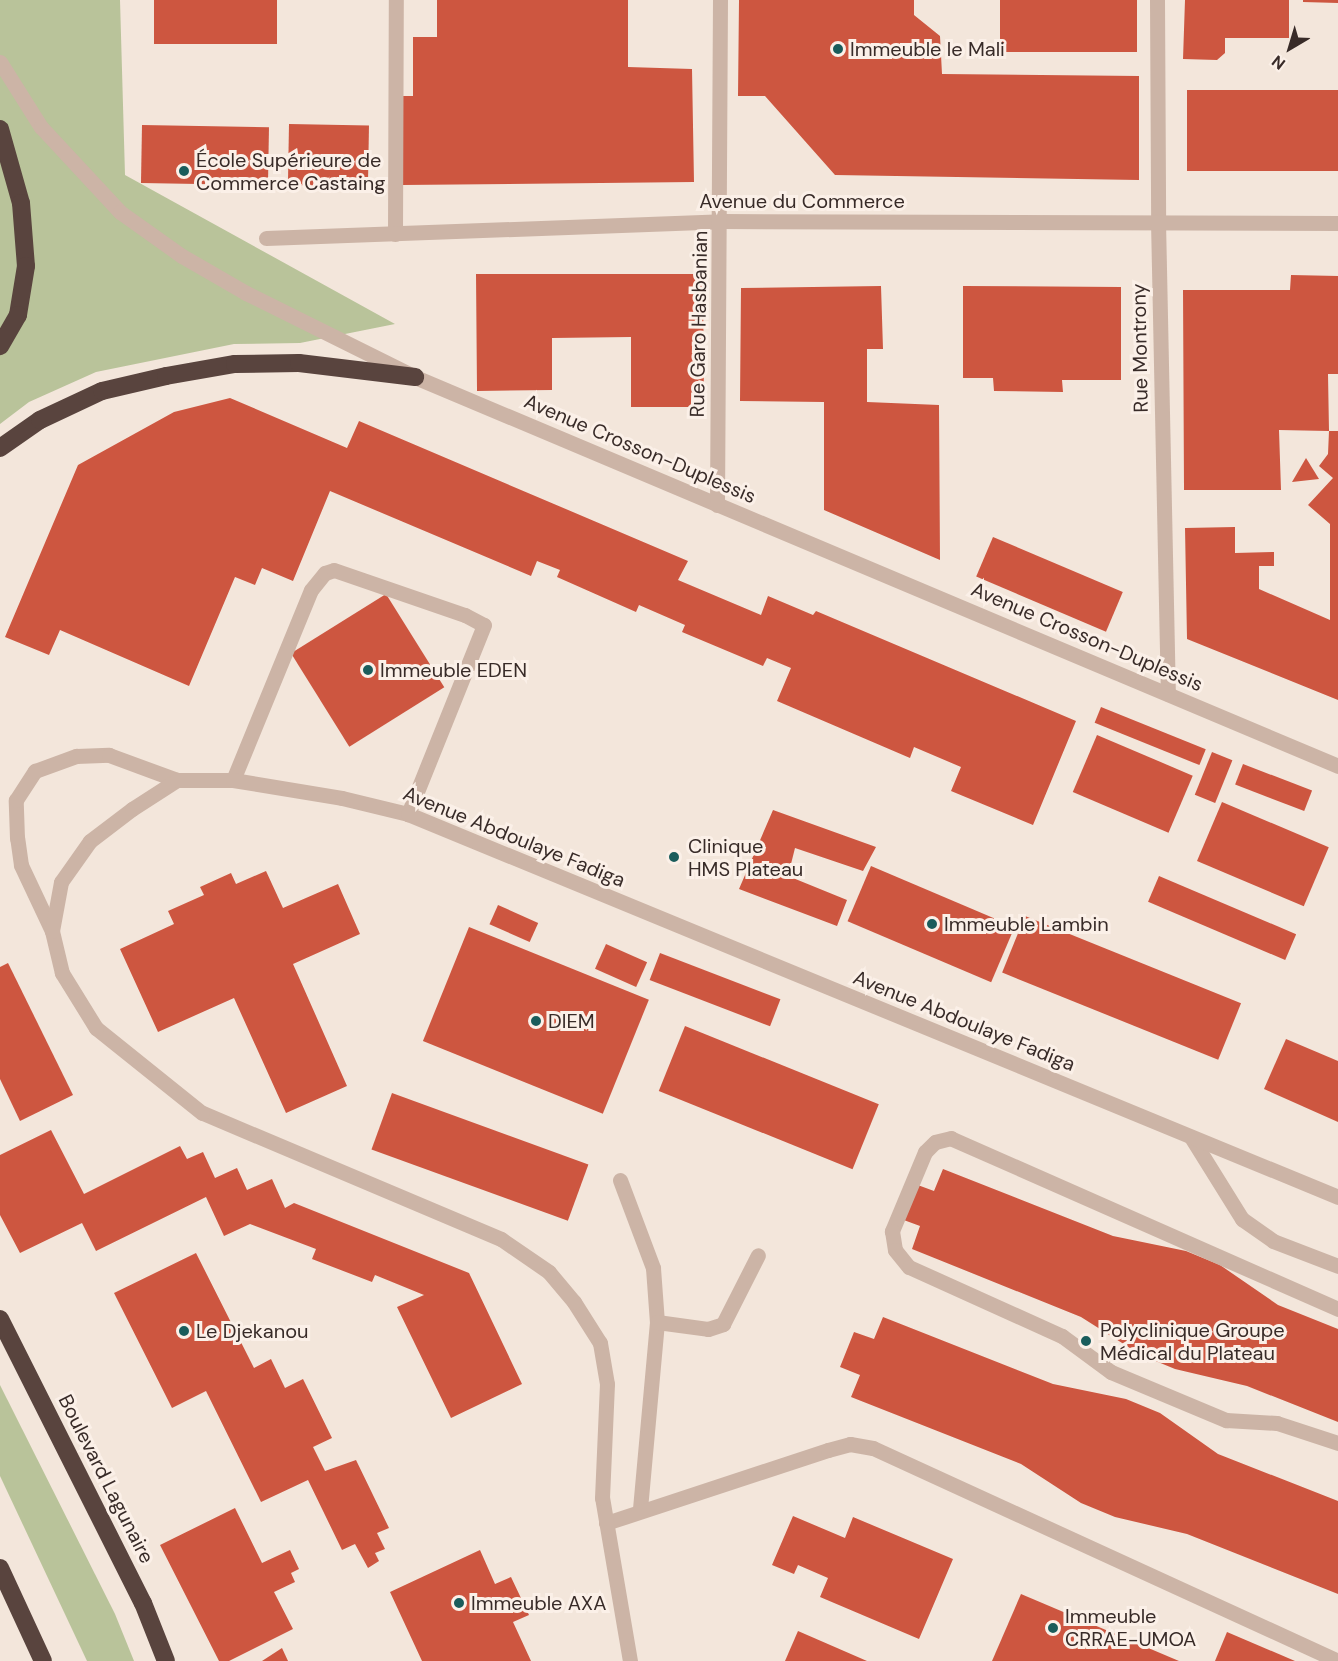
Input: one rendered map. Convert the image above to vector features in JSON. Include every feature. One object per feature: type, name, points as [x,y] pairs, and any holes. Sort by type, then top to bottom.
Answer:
[{"type":"highway","points":[[0,129],[21,203],[26,266],[18,315],[0,346]]},
{"type":"highway","points":[[0,448],[40,420],[102,391],[166,376],[235,364],[299,363],[415,377]]},
{"type":"highway","name":"Boulevard Lagunaire","points":[[0,1319],[143,1603],[166,1661]]},
{"type":"highway","points":[[0,1568],[43,1661]]},
{"type":"highway","points":[[143,1603],[171,1661]]},
{"type":"street","points":[[395,234],[396,0]]},
{"type":"street","name":"Rue Garo Hasbanian","points":[[717,505],[722,221],[720,0]]},
{"type":"street","name":"Rue Montrony","points":[[1158,0],[1158,221],[1168,694]]},
{"type":"street","name":"Avenue Crosson-Duplessis","points":[[0,62],[41,127],[120,212],[182,256],[246,293],[415,377],[1338,765]]},
{"type":"street","name":"Avenue du Commerce","points":[[266,238],[722,221],[1338,223]]},
{"type":"street","points":[[233,780],[311,590],[325,573],[334,570],[465,615],[484,625],[408,814]]},
{"type":"street","points":[[177,780],[109,755],[76,756],[35,771],[16,800],[17,838],[21,865],[52,931],[62,973],[96,1028],[202,1113],[501,1239],[549,1272],[574,1302],[600,1343],[607,1384],[602,1498],[630,1661]]},
{"type":"street","points":[[52,931],[61,882],[90,841],[177,780]]},
{"type":"street","name":"Avenue Abdoulaye Fadiga","points":[[177,780],[233,780],[342,798],[408,814],[1338,1197]]},
{"type":"street","points":[[1191,1137],[1242,1219],[1273,1241],[1338,1266]]},
{"type":"street","points":[[1338,1309],[951,1138],[935,1142],[925,1152],[892,1231],[895,1250],[909,1267],[1062,1336],[1111,1372],[1226,1420],[1276,1423],[1338,1443]]},
{"type":"street","points":[[620,1180],[653,1268],[657,1322],[640,1510]]},
{"type":"street","points":[[657,1322],[708,1329],[723,1324],[758,1255]]},
{"type":"street","points":[[606,1523],[828,1450],[850,1444],[873,1448],[1338,1661]]},
{"type":"green space","points":[[0,0],[120,0],[125,175],[395,324],[300,343],[234,344],[96,372],[29,402],[0,424]]},
{"type":"green space","points":[[0,1385],[115,1614],[134,1661],[87,1661],[0,1476]]},
{"type":"building","points":[[154,0],[277,0],[277,44],[154,44]]},
{"type":"building","points":[[437,0],[628,0],[628,67],[692,69],[694,182],[402,185],[401,96],[413,96],[413,37],[437,37]]},
{"type":"building","points":[[739,0],[914,0],[914,15],[940,36],[942,74],[1139,76],[1139,180],[835,175],[765,96],[738,96]]},
{"type":"building","points":[[1000,0],[1137,0],[1137,52],[1000,52]]},
{"type":"building","points":[[1185,0],[1289,0],[1289,38],[1225,38],[1225,53],[1217,60],[1183,59]]},
{"type":"building","points":[[1303,0],[1338,0],[1338,3],[1303,2]]},
{"type":"building","points":[[1187,90],[1338,90],[1338,171],[1187,171]]},
{"type":"building","points":[[289,124],[369,125],[368,186],[288,185]]},
{"type":"building","points":[[142,125],[269,127],[268,185],[141,183]]},
{"type":"building","points":[[476,274],[703,274],[704,407],[631,407],[631,337],[552,338],[552,390],[477,391]]},
{"type":"building","points":[[1291,275],[1338,276],[1338,374],[1328,374],[1329,431],[1279,430],[1281,490],[1184,490],[1183,290],[1290,290]]},
{"type":"building","points":[[881,286],[883,349],[867,349],[867,402],[939,405],[940,560],[824,510],[824,402],[740,401],[741,288]]},
{"type":"building","points":[[963,286],[1121,287],[1121,380],[1062,380],[1063,392],[994,391],[993,378],[963,378]]},
{"type":"building","points":[[230,398],[347,448],[359,421],[688,561],[678,580],[761,615],[768,596],[813,615],[816,611],[1076,721],[1033,825],[951,791],[961,767],[914,747],[910,758],[777,701],[791,668],[767,658],[763,666],[682,632],[685,625],[639,605],[636,612],[557,577],[560,570],[537,561],[531,576],[330,491],[293,581],[262,568],[255,585],[235,577],[189,686],[60,630],[49,655],[5,637],[78,465],[174,412]]},
{"type":"building","points":[[1329,431],[1338,431],[1338,700],[1187,639],[1185,528],[1235,527],[1235,553],[1274,552],[1274,566],[1259,566],[1259,589],[1330,620],[1330,524],[1308,505],[1333,478],[1319,466],[1328,454]]},
{"type":"building","points":[[1306,458],[1319,479],[1292,482]]},
{"type":"building","points":[[993,537],[1123,592],[1106,632],[976,577]]},
{"type":"building","name":"Immeuble EDEN","points":[[386,594],[444,687],[349,747],[291,653]]},
{"type":"building","points":[[1101,707],[1206,749],[1199,765],[1095,723]]},
{"type":"building","points":[[1097,735],[1193,776],[1169,833],[1073,792]]},
{"type":"building","points":[[1212,752],[1232,760],[1215,803],[1195,795]]},
{"type":"building","points":[[1243,764],[1312,791],[1304,811],[1235,785]]},
{"type":"building","points":[[1222,802],[1329,847],[1304,906],[1197,861]]},
{"type":"building","points":[[773,810],[876,847],[863,871],[795,848],[788,876],[847,900],[837,926],[739,889]]},
{"type":"building","name":"Immeuble Lambin","points":[[871,866],[1015,927],[991,982],[848,921]]},
{"type":"building","points":[[266,871],[283,908],[338,884],[360,934],[293,964],[347,1086],[286,1113],[234,998],[158,1032],[120,949],[174,924],[168,911],[204,895],[200,887],[231,873],[236,884]]},
{"type":"building","points":[[1159,876],[1296,934],[1285,960],[1148,902]]},
{"type":"building","points":[[498,905],[538,923],[530,942],[489,924]]},
{"type":"building","points":[[1025,916],[1241,1003],[1218,1060],[1002,973]]},
{"type":"building","name":"DIEM","points":[[469,927],[649,1000],[603,1114],[423,1041]]},
{"type":"building","points":[[606,944],[647,962],[636,987],[595,969]]},
{"type":"building","points":[[660,953],[780,999],[770,1026],[650,980]]},
{"type":"building","points":[[8,963],[73,1095],[20,1121],[0,1079],[0,967]]},
{"type":"building","points":[[685,1026],[879,1104],[853,1169],[659,1091]]},
{"type":"building","points":[[1286,1039],[1338,1061],[1338,1122],[1264,1089]]},
{"type":"building","points":[[392,1093],[588,1164],[568,1221],[371,1149]]},
{"type":"building","points":[[51,1130],[84,1194],[180,1146],[187,1159],[203,1152],[215,1178],[237,1168],[247,1190],[272,1179],[285,1208],[294,1203],[469,1273],[522,1384],[451,1418],[397,1307],[424,1295],[375,1275],[372,1282],[312,1259],[316,1249],[250,1224],[224,1236],[206,1197],[96,1251],[82,1223],[20,1253],[0,1215],[0,1155]]},
{"type":"building","points":[[943,1169],[1113,1236],[1186,1251],[1220,1265],[1278,1305],[1338,1329],[1338,1422],[1247,1386],[1175,1369],[1141,1355],[1081,1317],[912,1249],[920,1226],[901,1219],[915,1184],[934,1191]]},
{"type":"building","points":[[196,1253],[254,1368],[271,1359],[285,1388],[303,1379],[332,1438],[313,1447],[325,1471],[356,1460],[389,1528],[377,1533],[385,1549],[375,1553],[379,1561],[368,1568],[355,1544],[342,1550],[308,1480],[261,1502],[206,1391],[172,1408],[114,1293]]},
{"type":"building","points":[[883,1317],[1053,1384],[1126,1399],[1160,1413],[1218,1454],[1338,1501],[1338,1594],[1187,1534],[1115,1517],[1081,1503],[1021,1464],[851,1397],[860,1375],[840,1367],[854,1332],[874,1339]]},
{"type":"building","points":[[235,1508],[262,1563],[290,1550],[299,1569],[291,1573],[295,1582],[274,1592],[293,1629],[229,1661],[219,1661],[160,1545]]},
{"type":"building","points":[[793,1516],[845,1538],[853,1517],[953,1559],[919,1639],[820,1597],[828,1578],[798,1565],[794,1574],[772,1565]]},
{"type":"building","name":"Immeuble AXA","points":[[480,1550],[495,1584],[511,1577],[529,1615],[513,1622],[531,1661],[422,1661],[390,1592]]},
{"type":"building","name":"Immeuble CRRAE-UMOA","points":[[1021,1594],[1179,1661],[992,1661]]},
{"type":"building","points":[[798,1631],[867,1661],[785,1661]]},
{"type":"building","name":"Immeuble CRRAE-UMOA","points":[[1227,1632],[1295,1661],[1215,1661]]},
{"type":"building","points":[[282,1648],[288,1661],[262,1661]]},
{"type":"place","name":"Immeuble le Mali","points":[[838,49]]},
{"type":"place","name":"École Supérieure de Commerce Castaing","points":[[184,171]]},
{"type":"place","name":"Immeuble EDEN","points":[[368,670]]},
{"type":"place","name":"Clinique HMS Plateau","points":[[674,857]]},
{"type":"place","name":"Immeuble Lambin","points":[[932,924]]},
{"type":"place","name":"DIEM","points":[[536,1021]]},
{"type":"place","name":"Le Djekanou","points":[[184,1331]]},
{"type":"place","name":"Polyclinique Groupe Médical du Plateau","points":[[1086,1341]]},
{"type":"place","name":"Immeuble AXA","points":[[459,1603]]},
{"type":"place","name":"Immeuble CRRAE-UMOA","points":[[1053,1628]]}]
